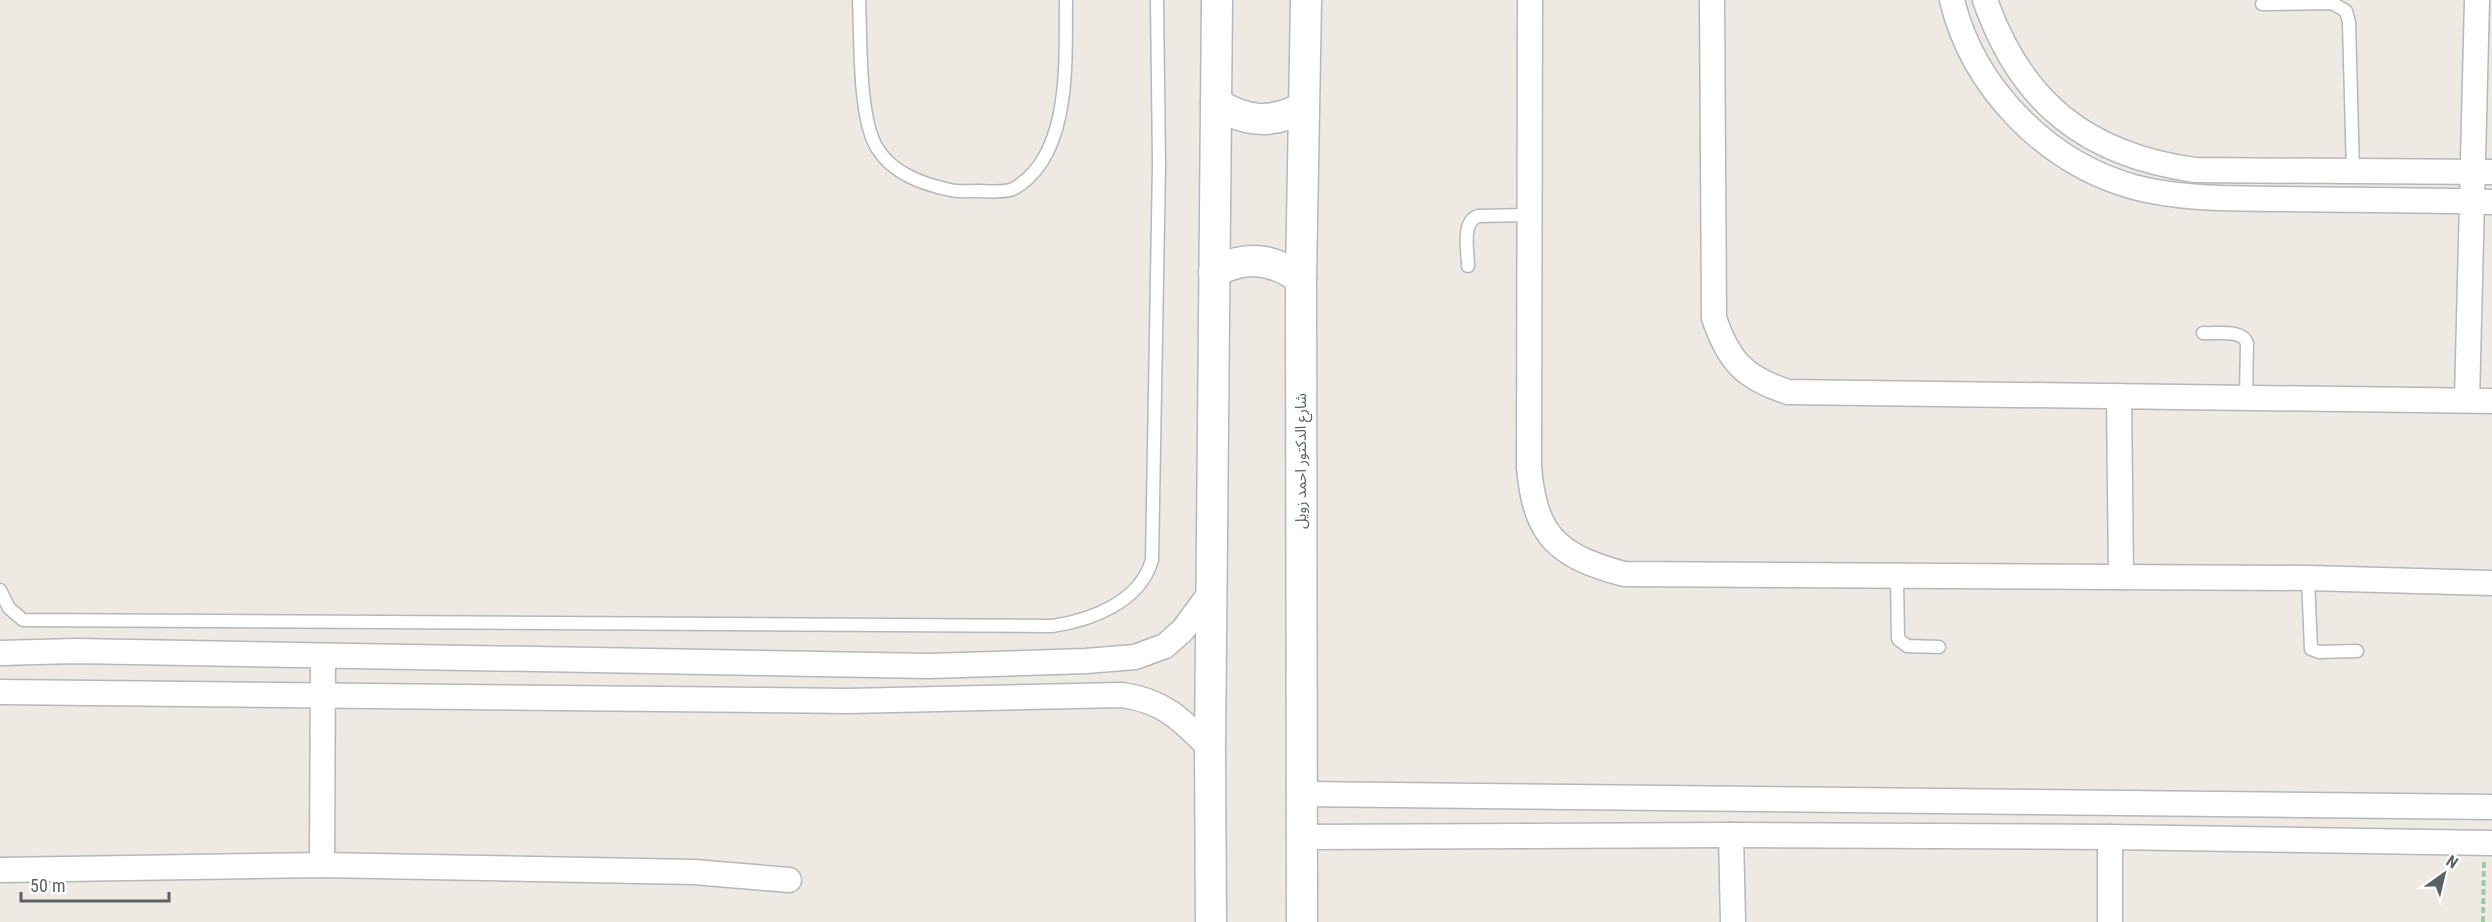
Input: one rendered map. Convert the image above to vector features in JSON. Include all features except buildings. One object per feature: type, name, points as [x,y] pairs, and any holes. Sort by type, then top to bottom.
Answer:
[{"type":"street","points":[[1211,922],[1210,748],[1216,0]]},
{"type":"street","name":"شارع الدكتور احمد زويل","points":[[1302,922],[1300,279],[1306,0]]},
{"type":"street","points":[[1530,0],[1529,467],[1532,500],[1545,529],[1566,552],[1593,566],[1624,574],[2308,578],[2492,583]]},
{"type":"street","points":[[1712,0],[1714,318],[1723,345],[1739,367],[1762,384],[1788,392],[2492,401]]},
{"type":"street","points":[[1952,0],[1966,41],[1982,71],[2001,98],[2048,144],[2103,175],[2132,186],[2193,197],[2482,202]]},
{"type":"street","points":[[1985,0],[2007,52],[2042,100],[2063,120],[2104,145],[2159,165],[2195,170],[2483,172]]},
{"type":"street","points":[[2467,400],[2483,172],[2477,0]]},
{"type":"street","points":[[1216,103],[1232,114],[1250,119],[1269,120],[1287,116],[1304,107]]},
{"type":"street","points":[[1214,272],[1231,263],[1249,259],[1268,261],[1286,268],[1300,279]]},
{"type":"street","points":[[2119,396],[2121,577]]},
{"type":"street","points":[[0,653],[76,651],[929,666],[1086,661],[1136,657],[1165,646],[1183,630],[1212,592]]},
{"type":"street","points":[[322,866],[323,656]]},
{"type":"street","points":[[929,666],[930,700]]},
{"type":"street","points":[[0,692],[930,700],[1122,695],[1144,698],[1166,708],[1182,720],[1210,748]]},
{"type":"street","points":[[1303,794],[2492,807]]},
{"type":"street","points":[[1303,837],[1731,835],[2110,837],[2488,843]]},
{"type":"street","points":[[1731,835],[1733,922]]},
{"type":"street","points":[[2110,837],[2110,922]]},
{"type":"street","points":[[0,870],[322,866],[694,872],[789,880]]},
{"type":"lane","points":[[859,0],[865,107],[877,148],[896,169],[922,183],[954,190],[986,191],[1012,190],[1033,172],[1046,154],[1056,130],[1064,89],[1066,0]]},
{"type":"lane","points":[[0,590],[9,608],[23,620],[1052,626],[1097,615],[1132,592],[1148,576],[1152,560],[1159,165],[1157,0]]},
{"type":"lane","points":[[2262,4],[2332,3],[2346,11],[2349,22],[2353,172]]},
{"type":"lane","points":[[1468,266],[1467,228],[1472,219],[1478,216],[1530,215]]},
{"type":"lane","points":[[2203,333],[2239,334],[2245,337],[2247,343],[2246,398]]},
{"type":"lane","points":[[1898,576],[1898,639],[1907,646],[1939,647]]},
{"type":"lane","points":[[2308,578],[2311,649],[2319,652],[2357,651]]},
{"type":"path","points":[[2483,922],[2488,843]]}]
